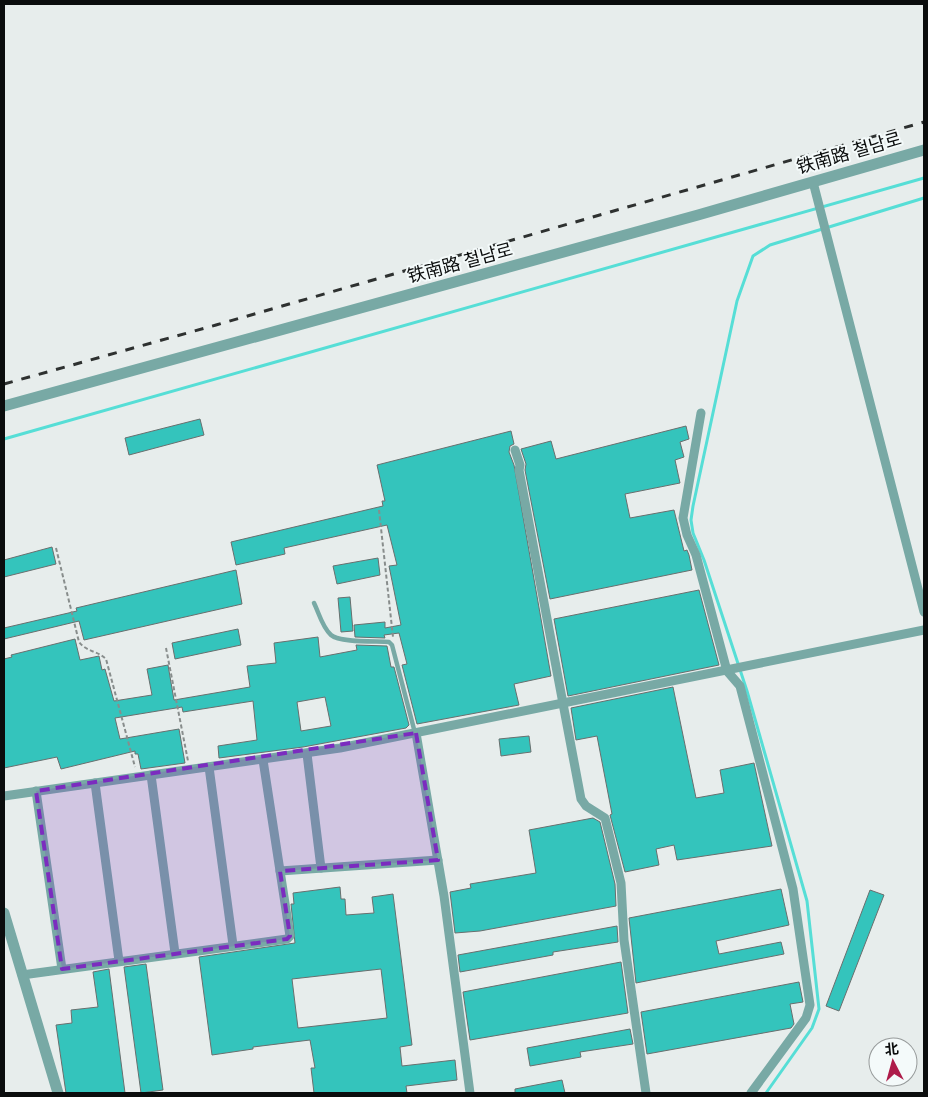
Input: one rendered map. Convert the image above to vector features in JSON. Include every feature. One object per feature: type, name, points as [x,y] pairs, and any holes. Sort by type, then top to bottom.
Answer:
[{"type":"street","name":"铁南路 철남로","points":[[4,406],[924,150]]},
{"type":"street","points":[[812,182],[924,612]]},
{"type":"street","points":[[701,413],[683,518],[731,670],[740,686],[787,864],[810,996],[806,1018],[751,1093]]},
{"type":"street","points":[[515,450],[520,464],[519,470],[581,799],[586,806],[605,818],[620,873],[624,940],[646,1093]]},
{"type":"street","points":[[4,796],[307,754],[564,704],[924,630]]},
{"type":"street","points":[[415,733],[438,860],[470,1093]]},
{"type":"street","points":[[307,754],[321,868]]},
{"type":"street","points":[[22,975],[287,939],[290,936],[263,760]]},
{"type":"street","points":[[209,767],[233,945]]},
{"type":"street","points":[[151,775],[176,953]]},
{"type":"street","points":[[95,783],[119,961]]},
{"type":"street","points":[[36,791],[62,969]]},
{"type":"street","points":[[280,871],[438,860]]},
{"type":"street","points":[[4,913],[58,1093]]},
{"type":"lane","points":[[314,603],[324,626],[332,636],[345,640],[389,642],[392,644],[415,733]]},
{"type":"path","points":[[379,510],[392,644]]},
{"type":"path","points":[[56,548],[79,642],[90,652],[103,655],[109,668],[137,777]]},
{"type":"path","points":[[166,648],[190,770]]},
{"type":"highlighted area","points":[[416,733],[438,860],[280,871],[290,936],[287,939],[62,969],[36,791]]},
{"type":"building","points":[[200,419],[204,435],[129,455],[125,438]]},
{"type":"building","points":[[686,426],[689,439],[680,442],[684,457],[675,460],[680,483],[625,494],[630,518],[674,510],[684,551],[687,550],[692,570],[550,599],[525,470],[526,464],[521,449],[551,441],[556,459]]},
{"type":"building","points":[[511,431],[514,444],[510,446],[509,452],[514,465],[551,676],[514,684],[519,705],[417,724],[402,665],[407,664],[399,633],[384,635],[385,638],[355,637],[354,625],[385,622],[385,628],[401,625],[389,566],[397,565],[387,525],[284,548],[285,554],[236,565],[231,542],[383,506],[382,501],[385,501],[377,465]]},
{"type":"building","points":[[52,547],[56,564],[4,577],[4,560]]},
{"type":"building","points":[[378,558],[380,575],[337,584],[333,566]]},
{"type":"building","points":[[236,570],[242,604],[84,640],[79,621],[4,639],[4,628],[77,611],[76,608]]},
{"type":"building","points":[[699,590],[719,665],[568,696],[554,619]]},
{"type":"building","points":[[350,597],[353,631],[341,632],[338,598]]},
{"type":"building","points":[[238,629],[241,645],[175,659],[172,643]]},
{"type":"building","points":[[318,637],[320,657],[357,650],[356,645],[387,646],[391,667],[394,667],[409,725],[406,728],[303,747],[219,758],[218,746],[257,740],[253,701],[183,712],[182,707],[115,718],[120,739],[179,729],[185,763],[141,769],[138,754],[135,754],[135,751],[61,769],[57,757],[4,768],[4,659],[12,657],[11,655],[75,639],[80,660],[99,656],[102,670],[105,669],[114,701],[152,695],[147,669],[168,665],[174,700],[250,687],[247,666],[276,663],[274,643]],"holes":[[[325,697],[331,726],[301,731],[297,702]]]},
{"type":"building","points":[[673,687],[696,798],[724,793],[720,770],[754,763],[772,846],[677,860],[674,845],[656,849],[659,865],[625,872],[610,815],[612,814],[597,736],[576,740],[571,708]]},
{"type":"building","points":[[529,736],[531,752],[501,756],[499,739]]},
{"type":"building","points":[[593,818],[600,822],[615,884],[616,906],[480,931],[455,933],[450,892],[471,888],[470,884],[536,873],[529,830]]},
{"type":"building","points":[[340,887],[341,899],[345,899],[346,915],[374,913],[372,897],[393,894],[412,1045],[400,1047],[402,1066],[455,1060],[457,1080],[406,1086],[407,1093],[314,1093],[311,1068],[315,1068],[310,1040],[253,1047],[253,1049],[212,1055],[199,957],[295,943],[291,904],[294,904],[293,893]],"holes":[[[381,969],[387,1018],[298,1028],[292,979]]]},
{"type":"building","points":[[781,889],[789,925],[716,941],[719,954],[781,942],[784,954],[636,983],[629,918]]},
{"type":"building","points":[[870,890],[884,895],[839,1011],[826,1006]]},
{"type":"building","points":[[617,926],[618,942],[553,952],[553,955],[460,972],[458,955]]},
{"type":"building","points":[[621,962],[628,1013],[470,1040],[463,992]]},
{"type":"building","points":[[146,964],[163,1090],[141,1093],[124,967]]},
{"type":"building","points":[[109,969],[125,1093],[66,1093],[56,1025],[72,1023],[71,1010],[98,1007],[93,972]]},
{"type":"building","points":[[799,982],[803,1002],[790,1004],[794,1024],[791,1028],[647,1054],[641,1012]]},
{"type":"building","points":[[630,1029],[633,1044],[580,1052],[581,1057],[530,1066],[527,1048]]},
{"type":"building","points":[[562,1080],[565,1093],[515,1093],[515,1089]]},
{"type":"waterway","points":[[4,439],[924,178]]},
{"type":"waterway","points":[[766,1093],[812,1028],[819,1009],[807,901],[747,691],[704,560],[693,533],[691,520],[693,506],[737,301],[753,256],[770,245],[924,198]]},
{"type":"railway","points":[[4,384],[924,122]]}]
